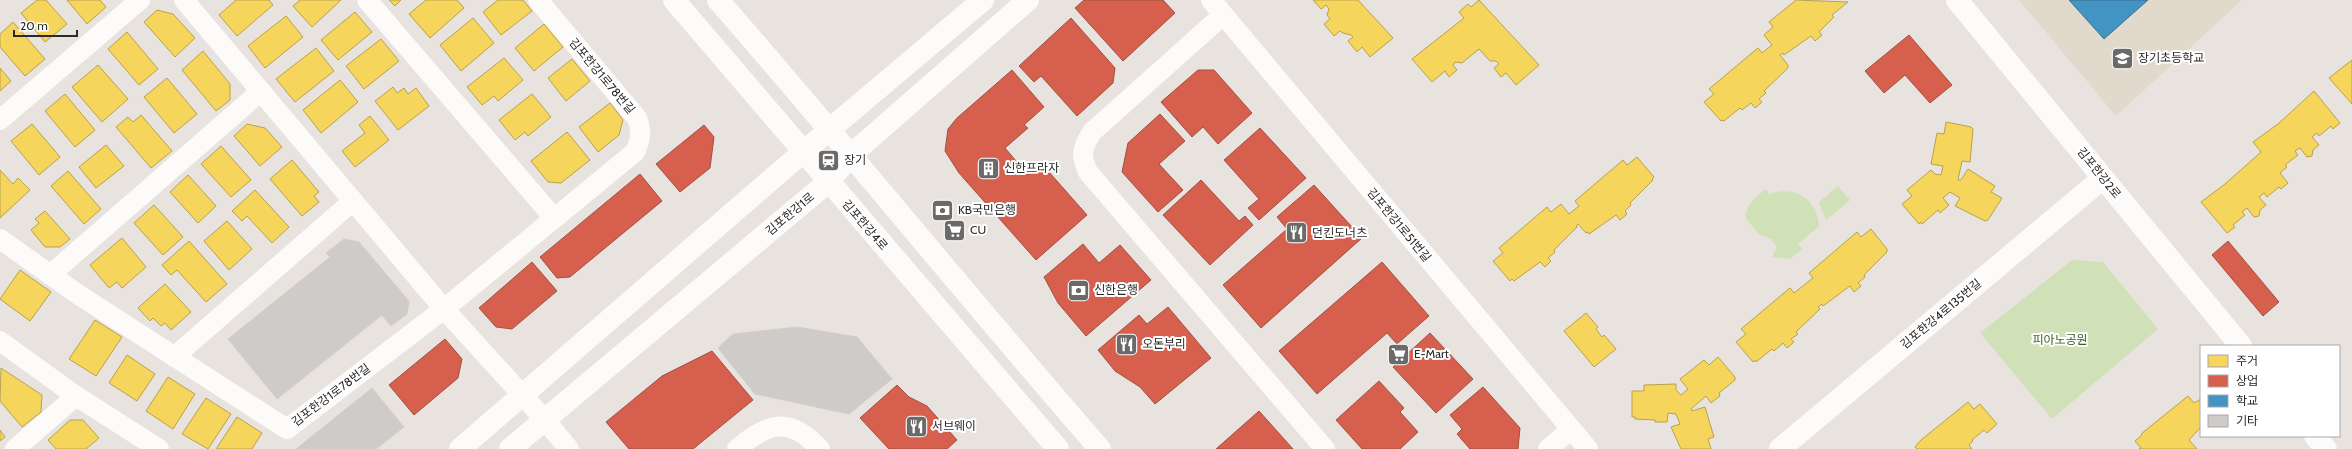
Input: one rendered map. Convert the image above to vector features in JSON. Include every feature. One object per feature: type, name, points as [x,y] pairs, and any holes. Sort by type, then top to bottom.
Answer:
[{"type":"street","points":[[0,120],[140,0]]},
{"type":"street","points":[[184,0],[444,309],[545,420],[569,449]]},
{"type":"street","points":[[367,0],[554,218]]},
{"type":"street","name":"김포한강1로78번길","points":[[0,239],[50,275],[287,429],[444,309],[635,152],[641,140],[641,129],[637,118],[538,0]]},
{"type":"street","name":"김포한강4로","points":[[674,0],[828,182],[1058,449]]},
{"type":"street","points":[[718,0],[831,129],[1021,358],[1100,449]]},
{"type":"street","points":[[460,449],[803,152],[983,0]]},
{"type":"street","name":"김포한강1로","points":[[510,449],[828,182],[852,154],[1028,0]]},
{"type":"street","name":"김포한강1로51번길","points":[[1210,0],[1588,449]]},
{"type":"street","name":"김포한강2로","points":[[1957,0],[2240,345]]},
{"type":"street","points":[[1223,16],[1092,132],[1084,146],[1083,161],[1088,172],[1324,449]]},
{"type":"street","points":[[50,275],[261,92]]},
{"type":"street","name":"김포한강4로135번길","points":[[1780,449],[2103,178]]},
{"type":"street","points":[[174,357],[353,202]]},
{"type":"street","points":[[0,341],[76,396],[159,449]]},
{"type":"street","points":[[15,449],[76,396]]},
{"type":"street","points":[[737,449],[763,430],[785,426],[806,436],[820,449]]},
{"type":"street","points":[[1548,449],[1570,429]]},
{"type":"street","points":[[2316,437],[2326,449]]},
{"type":"shaded area","name":"장기초등학교","points":[[2019,0],[2242,0],[2116,116]]},
{"type":"green space","points":[[1838,186],[1850,200],[1826,220],[1819,202]]},
{"type":"green space","points":[[1766,189],[1769,194],[1788,191],[1796,193],[1803,196],[1814,208],[1819,226],[1798,244],[1802,249],[1790,259],[1772,257],[1777,247],[1771,239],[1759,234],[1746,219],[1749,206],[1755,198]]},
{"type":"green space","name":"피아노공원","points":[[2072,260],[2103,262],[2158,329],[2052,419],[1980,333]]},
{"type":"building: 주거","points":[[37,0],[46,0],[67,24],[45,42],[21,13]]},
{"type":"building: 주거","points":[[67,0],[100,0],[106,7],[87,24]]},
{"type":"building: 주거","points":[[236,0],[269,0],[273,5],[237,36],[219,15]]},
{"type":"building: 주거","points":[[300,0],[341,0],[312,27],[293,6]]},
{"type":"building: 주거","points":[[389,0],[401,0],[395,6]]},
{"type":"building: 주거","points":[[426,0],[457,0],[464,8],[430,38],[409,14]]},
{"type":"building: 주거","points":[[498,0],[523,0],[532,11],[501,35],[483,12]]},
{"type":"building: 주거","points":[[1313,0],[1358,0],[1393,38],[1370,57],[1362,47],[1357,52],[1348,41],[1353,37],[1351,35],[1340,31],[1334,36],[1324,24],[1330,19],[1327,15],[1329,9],[1326,5],[1321,9]]},
{"type":"building: 주거","points":[[1479,0],[1539,65],[1516,85],[1506,73],[1501,77],[1494,68],[1499,64],[1496,61],[1490,61],[1479,49],[1462,63],[1455,62],[1453,65],[1457,70],[1449,77],[1445,71],[1432,82],[1412,59],[1464,18],[1459,12],[1468,4],[1471,7]]},
{"type":"building: 주거","points":[[1796,0],[1848,2],[1832,15],[1834,17],[1819,32],[1822,35],[1815,41],[1811,36],[1784,55],[1783,53],[1780,55],[1788,65],[1788,68],[1764,91],[1766,93],[1759,99],[1762,102],[1755,108],[1751,103],[1742,110],[1740,108],[1724,121],[1721,121],[1704,102],[1714,94],[1709,89],[1758,48],[1762,53],[1772,45],[1764,35],[1773,27],[1769,22]]},
{"type":"building: 주거","points":[[157,10],[173,14],[195,38],[175,57],[144,22]]},
{"type":"building: 주거","points":[[355,12],[372,32],[338,60],[321,40]]},
{"type":"building: 주거","points":[[286,16],[303,37],[265,68],[248,46]]},
{"type":"building: 주거","points":[[473,18],[494,43],[461,71],[440,45]]},
{"type":"building: 주거","points":[[13,22],[45,59],[25,76],[0,47],[0,34]]},
{"type":"building: 주거","points":[[544,24],[563,47],[534,71],[515,48]]},
{"type":"building: 주거","points":[[127,32],[158,69],[139,85],[108,49]]},
{"type":"building: 주거","points":[[381,39],[399,61],[364,89],[346,66]]},
{"type":"building: 주거","points":[[316,48],[334,71],[295,102],[276,79]]},
{"type":"building: 주거","points":[[203,51],[230,84],[230,100],[216,111],[182,70]]},
{"type":"building: 주거","points":[[504,58],[523,80],[498,101],[494,96],[482,105],[467,87]]},
{"type":"building: 주거","points":[[572,59],[590,81],[566,101],[548,78]]},
{"type":"building: 주거","points":[[2352,60],[2352,104],[2329,78]]},
{"type":"building: 주거","points":[[98,65],[128,99],[102,122],[72,87]]},
{"type":"building: 주거","points":[[0,68],[11,81],[0,91]]},
{"type":"building: 주거","points":[[167,78],[197,114],[174,133],[144,97]]},
{"type":"building: 주거","points":[[340,80],[358,102],[321,133],[303,110]]},
{"type":"building: 주거","points":[[393,87],[397,93],[404,88],[408,94],[416,88],[429,106],[398,130],[375,101]]},
{"type":"building: 주거","points":[[2314,91],[2340,123],[2333,129],[2331,126],[2319,136],[2317,133],[2312,137],[2319,145],[2313,150],[2312,156],[2307,157],[2300,148],[2295,151],[2298,155],[2285,165],[2287,167],[2280,173],[2288,183],[2281,189],[2279,187],[2267,197],[2264,193],[2259,197],[2266,205],[2260,210],[2259,216],[2254,217],[2247,208],[2242,212],[2245,215],[2233,225],[2235,227],[2227,233],[2201,202],[2225,184],[2261,152],[2253,142],[2278,124]]},
{"type":"building: 주거","points":[[65,94],[95,130],[75,147],[45,111]]},
{"type":"building: 주거","points":[[532,94],[551,117],[528,136],[525,132],[515,140],[499,120]]},
{"type":"building: 주거","points":[[610,103],[623,120],[619,135],[598,152],[579,127]]},
{"type":"building: 주거","points":[[141,115],[172,151],[151,168],[116,127],[128,117],[133,122]]},
{"type":"building: 주거","points":[[370,116],[389,140],[355,167],[342,151],[365,133],[359,125]]},
{"type":"building: 주거","points":[[1946,122],[1971,127],[1973,129],[1970,162],[1962,161],[1958,180],[1961,180],[1968,169],[1995,186],[1991,192],[2002,198],[1988,220],[1985,221],[1955,206],[1960,198],[1950,192],[1943,198],[1949,205],[1940,213],[1938,210],[1922,224],[1921,222],[1919,224],[1902,204],[1912,196],[1907,190],[1931,170],[1935,174],[1941,175],[1943,166],[1931,164],[1937,133],[1944,134]]},
{"type":"building: 주거","points":[[32,124],[60,157],[39,175],[11,141]]},
{"type":"building: 주거","points":[[247,124],[265,128],[282,147],[260,166],[234,136]]},
{"type":"building: 주거","points":[[567,132],[590,160],[561,183],[548,182],[531,161]]},
{"type":"building: 주거","points":[[106,145],[124,166],[96,188],[79,167]]},
{"type":"building: 주거","points":[[221,146],[251,180],[231,197],[201,164]]},
{"type":"building: 주거","points":[[1637,157],[1654,177],[1652,179],[1653,180],[1630,203],[1631,205],[1625,211],[1627,214],[1620,220],[1616,215],[1589,234],[1588,232],[1586,233],[1578,224],[1576,226],[1577,227],[1554,250],[1555,252],[1548,258],[1551,261],[1545,267],[1540,262],[1514,281],[1512,279],[1510,281],[1493,261],[1503,253],[1499,248],[1547,207],[1551,212],[1561,204],[1569,214],[1579,206],[1575,201],[1623,160],[1627,165]]},
{"type":"building: 주거","points":[[292,160],[319,192],[314,196],[319,202],[302,216],[270,179]]},
{"type":"building: 주거","points":[[0,170],[13,184],[18,178],[30,190],[0,218]]},
{"type":"building: 주거","points":[[68,171],[101,209],[84,224],[51,186]]},
{"type":"building: 주거","points":[[188,175],[216,206],[198,223],[170,192]]},
{"type":"building: 주거","points":[[255,190],[289,227],[272,243],[247,216],[242,221],[232,211]]},
{"type":"building: 주거","points":[[154,205],[183,237],[163,255],[134,223]]},
{"type":"building: 주거","points":[[45,211],[70,239],[60,247],[45,247],[31,230],[39,223],[35,219]]},
{"type":"building: 주거","points":[[227,221],[252,249],[229,270],[204,241]]},
{"type":"building: 주거","points":[[1871,229],[1887,249],[1887,252],[1864,275],[1865,277],[1858,283],[1861,286],[1854,292],[1850,286],[1823,306],[1822,304],[1818,307],[1820,309],[1796,332],[1798,334],[1791,339],[1794,342],[1787,348],[1783,343],[1774,351],[1772,349],[1756,362],[1755,360],[1753,362],[1736,342],[1746,334],[1741,329],[1790,288],[1794,293],[1813,278],[1809,273],[1857,232],[1861,237]]},
{"type":"building: 주거","points":[[122,238],[146,267],[122,288],[117,282],[109,288],[90,265]]},
{"type":"building: 주거","points":[[189,241],[227,284],[206,302],[177,270],[171,275],[162,265]]},
{"type":"building: 주거","points":[[20,270],[51,292],[30,321],[0,299]]},
{"type":"building: 주거","points":[[165,284],[191,312],[171,330],[165,323],[161,326],[153,318],[150,321],[138,308]]},
{"type":"building: 주거","points":[[1586,313],[1598,327],[1596,329],[1602,337],[1604,335],[1616,349],[1594,367],[1564,331]]},
{"type":"building: 주거","points":[[95,320],[122,337],[96,376],[69,359]]},
{"type":"building: 주거","points":[[127,355],[155,374],[137,401],[109,383]]},
{"type":"building: 주거","points":[[1718,357],[1735,377],[1735,380],[1719,393],[1720,396],[1711,403],[1706,396],[1691,409],[1692,411],[1705,407],[1714,437],[1708,439],[1711,449],[1681,449],[1671,427],[1680,424],[1676,414],[1668,413],[1667,422],[1655,422],[1655,420],[1635,419],[1635,417],[1632,417],[1632,391],[1644,391],[1644,385],[1676,384],[1676,390],[1681,395],[1688,389],[1680,379],[1704,360],[1709,365]]},
{"type":"building: 주거","points":[[1,368],[42,395],[41,412],[22,427],[0,401]]},
{"type":"building: 주거","points":[[168,377],[195,394],[173,429],[146,411]]},
{"type":"building: 주거","points":[[2188,396],[2194,403],[2200,400],[2200,428],[2189,440],[2197,449],[2139,449],[2141,448],[2135,441],[2142,435],[2141,434]]},
{"type":"building: 주거","points":[[206,398],[231,414],[208,449],[182,434]]},
{"type":"building: 주거","points":[[1968,402],[1974,409],[1980,404],[1997,424],[1987,433],[1984,430],[1972,440],[1973,441],[1969,445],[1972,449],[1917,449],[1915,447],[1921,440]]},
{"type":"building: 주거","points":[[237,417],[262,433],[252,449],[216,449]]},
{"type":"building: 주거","points":[[70,420],[83,420],[99,438],[86,449],[56,449],[48,440]]},
{"type":"building: 주거","points":[[0,430],[5,437],[0,441]]},
{"type":"building: 상업","points":[[1084,0],[1163,0],[1175,13],[1123,61],[1075,8]]},
{"type":"building: 상업","points":[[1071,18],[1115,68],[1113,83],[1077,116],[1041,76],[1034,82],[1019,66]]},
{"type":"building: 상업","points":[[1909,35],[1952,85],[1930,103],[1905,75],[1884,93],[1865,71]]},
{"type":"building: 상업","name":"신한프라자","points":[[1012,70],[1044,107],[1024,125],[1028,128],[1005,148],[1028,175],[1041,163],[1087,215],[1036,260],[959,173],[945,151],[948,129],[957,118]]},
{"type":"building: 상업","points":[[1198,70],[1214,70],[1252,113],[1218,144],[1203,127],[1192,137],[1161,102]]},
{"type":"building: 상업","points":[[1160,114],[1185,141],[1159,164],[1183,190],[1158,212],[1122,172],[1128,143]]},
{"type":"building: 상업","points":[[704,125],[714,137],[710,168],[680,192],[656,164]]},
{"type":"building: 상업","points":[[1260,128],[1306,178],[1259,220],[1248,208],[1259,199],[1224,160]]},
{"type":"building: 상업","points":[[640,174],[662,201],[570,277],[557,278],[540,257]]},
{"type":"building: 상업","points":[[1201,180],[1239,221],[1245,216],[1253,225],[1210,265],[1163,215]]},
{"type":"building: 상업","points":[[1314,185],[1362,238],[1261,328],[1223,285],[1287,229],[1277,217]]},
{"type":"building: 상업","points":[[2228,241],[2279,302],[2263,316],[2212,255]]},
{"type":"building: 상업","points":[[1083,244],[1099,263],[1120,245],[1151,280],[1086,336],[1058,303],[1044,277]]},
{"type":"building: 상업","points":[[532,262],[557,291],[512,329],[496,327],[479,308]]},
{"type":"building: 상업","points":[[1382,262],[1429,316],[1397,344],[1387,333],[1317,394],[1279,351]]},
{"type":"building: 상업","points":[[1168,307],[1211,358],[1155,404],[1140,387],[1115,371],[1098,350],[1139,315],[1147,324]]},
{"type":"building: 상업","points":[[1430,333],[1473,379],[1436,413],[1393,367]]},
{"type":"building: 상업","points":[[445,339],[462,359],[458,378],[414,415],[389,385]]},
{"type":"building: 상업","points":[[712,351],[753,400],[693,449],[629,449],[606,422],[662,376]]},
{"type":"building: 상업","points":[[1379,381],[1404,408],[1400,412],[1418,432],[1400,449],[1362,449],[1336,420]]},
{"type":"building: 상업","points":[[897,385],[909,397],[927,406],[957,440],[947,449],[889,449],[860,418]]},
{"type":"building: 상업","points":[[1483,387],[1520,428],[1518,449],[1470,449],[1457,434],[1462,429],[1450,415]]},
{"type":"building: 상업","points":[[1259,411],[1293,449],[1216,449]]},
{"type":"building: 학교","points":[[2069,0],[2148,0],[2104,39]]},
{"type":"building: 기타","points":[[344,239],[359,242],[409,301],[407,314],[391,326],[382,315],[277,399],[228,339],[330,257],[326,253]]},
{"type":"building: 기타","points":[[797,327],[857,337],[892,379],[849,414],[755,394],[718,348],[733,334]]},
{"type":"building: 기타","points":[[372,388],[404,427],[376,449],[296,449]]},
{"type":"place","name":"장기초등학교","points":[[2123,58]]},
{"type":"place","name":"장기","points":[[829,160]]},
{"type":"place","name":"신한프라자","points":[[988,168]]},
{"type":"place","name":"KB국민은행","points":[[942,210]]},
{"type":"place","name":"CU","points":[[955,230]]},
{"type":"place","name":"던킨도너츠","points":[[1297,233]]},
{"type":"place","name":"신한은행","points":[[1078,290]]},
{"type":"place","name":"오돈부리","points":[[1126,344]]},
{"type":"place","name":"E-Mart","points":[[1398,354]]},
{"type":"place","name":"서브웨이","points":[[916,426]]}]
